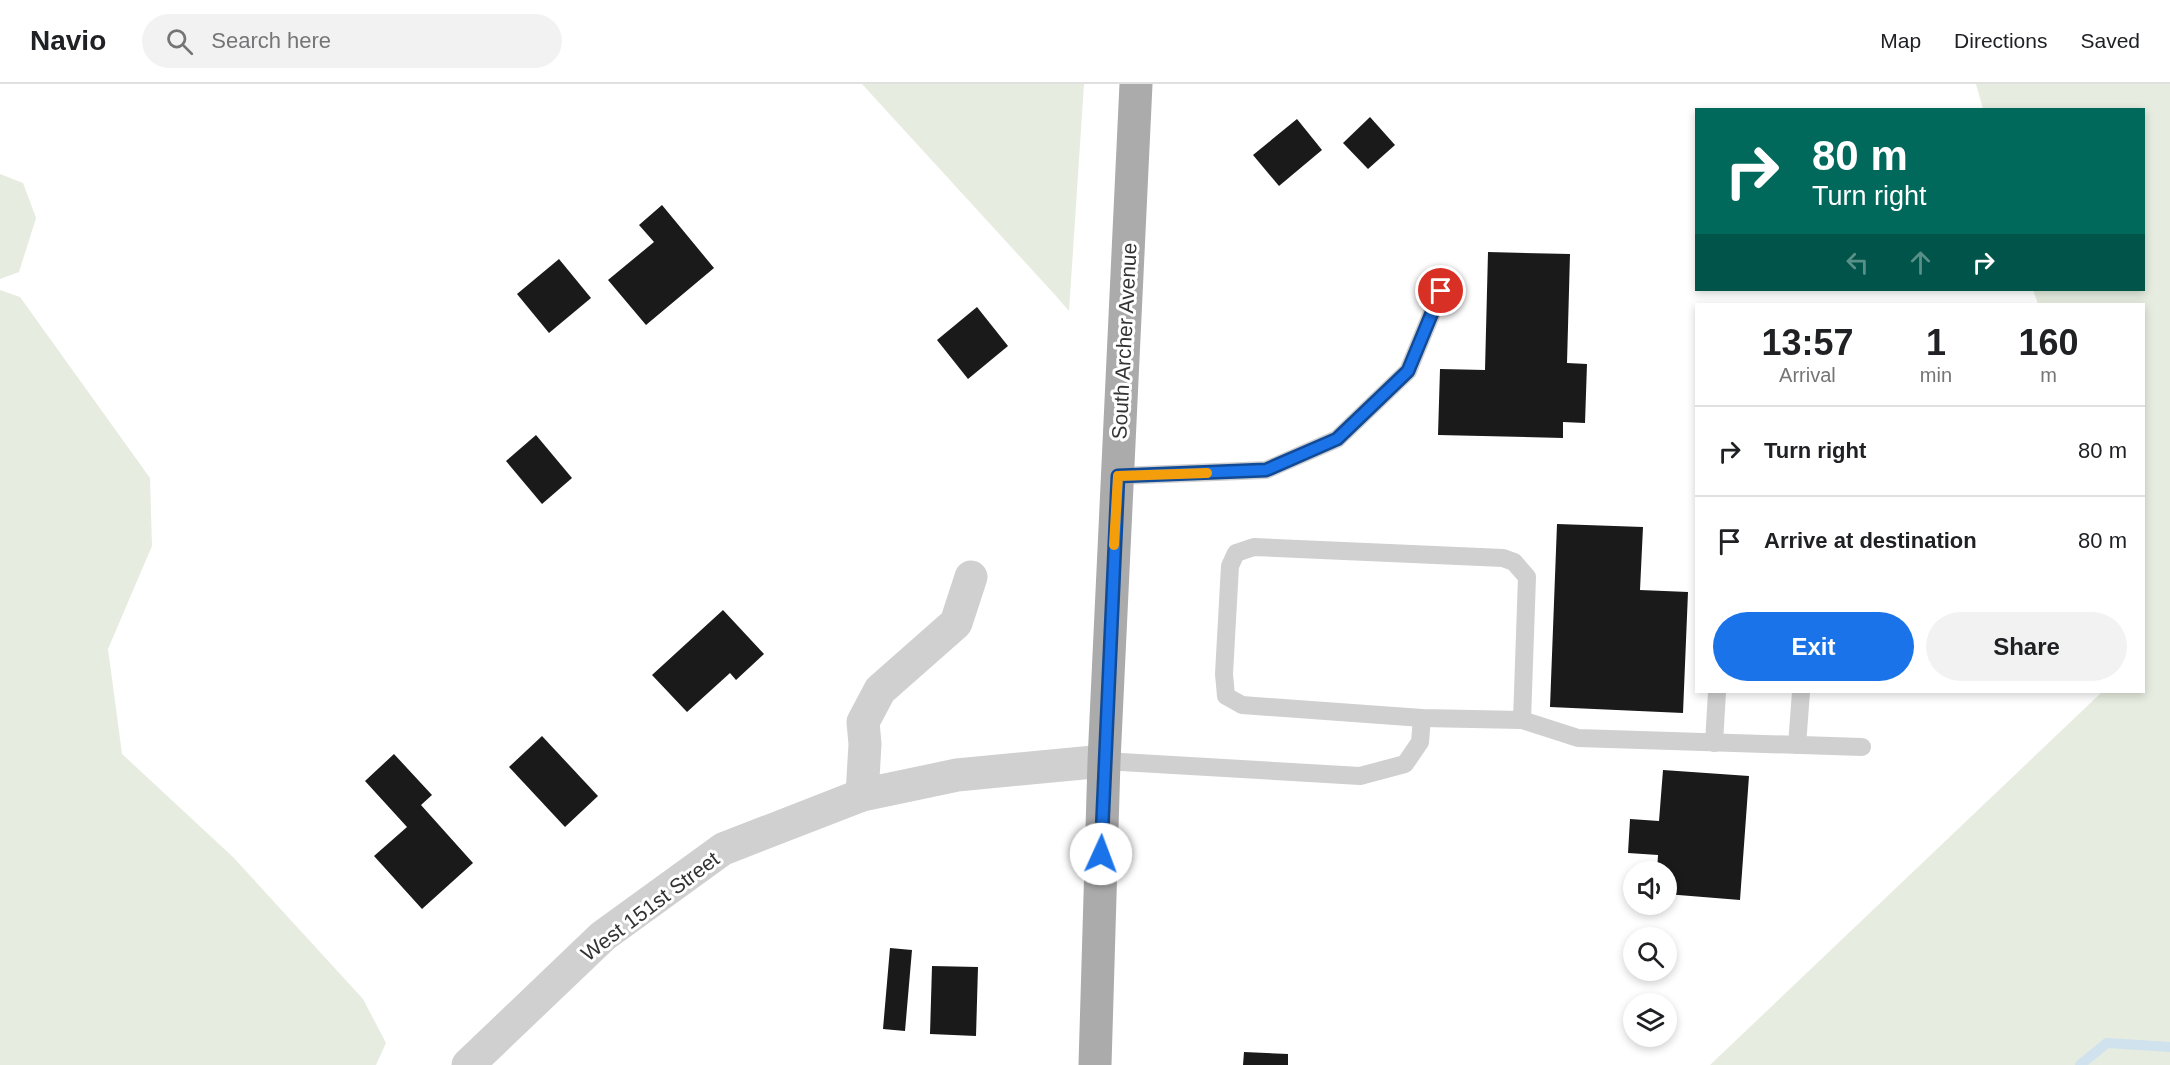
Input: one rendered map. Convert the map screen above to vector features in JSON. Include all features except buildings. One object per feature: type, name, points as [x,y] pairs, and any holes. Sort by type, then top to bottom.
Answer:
[{"type":"main road","name":"South Archer Avenue","points":[[1095,1065],[1104,761],[1136,84]]},
{"type":"street","points":[[862,795],[865,744],[863,722],[880,690],[956,624],[971,577]]},
{"type":"street","name":"West 151st Street","points":[[468,1065],[603,936],[723,849],[862,795],[957,776],[1104,761]]},
{"type":"lane","points":[[1118,476],[1266,470],[1337,439],[1408,371],[1441,291]]},
{"type":"lane","points":[[1522,720],[1527,577],[1514,562],[1503,558],[1254,547],[1236,553],[1230,566],[1224,674],[1226,696],[1242,705],[1422,718],[1522,720],[1578,738],[1862,747]]},
{"type":"lane","points":[[1714,742],[1717,693]]},
{"type":"lane","points":[[1797,745],[1801,693]]},
{"type":"lane","points":[[1104,761],[1360,776],[1405,764],[1420,742],[1422,718]]},
{"type":"shaded area","points":[[862,84],[1084,84],[1069,311],[1056,296]]},
{"type":"shaded area","points":[[1976,84],[2170,84],[2170,1065],[1710,1065],[2101,693],[2145,693],[2145,303],[2038,303],[2033,291],[2145,291],[2145,108],[1983,108]]},
{"type":"shaded area","points":[[0,174],[23,183],[36,218],[19,272],[0,279]]},
{"type":"shaded area","points":[[0,290],[20,297],[150,478],[152,546],[108,649],[122,754],[233,857],[363,999],[386,1043],[376,1065],[0,1065]]},
{"type":"waterway","points":[[2080,1065],[2107,1043],[2170,1047]]},
{"type":"slow traffic","points":[[1114,545],[1118,476],[1207,473]]},
{"type":"route","points":[[1101,854],[1118,476],[1266,470],[1337,439],[1408,371],[1441,291]]}]
